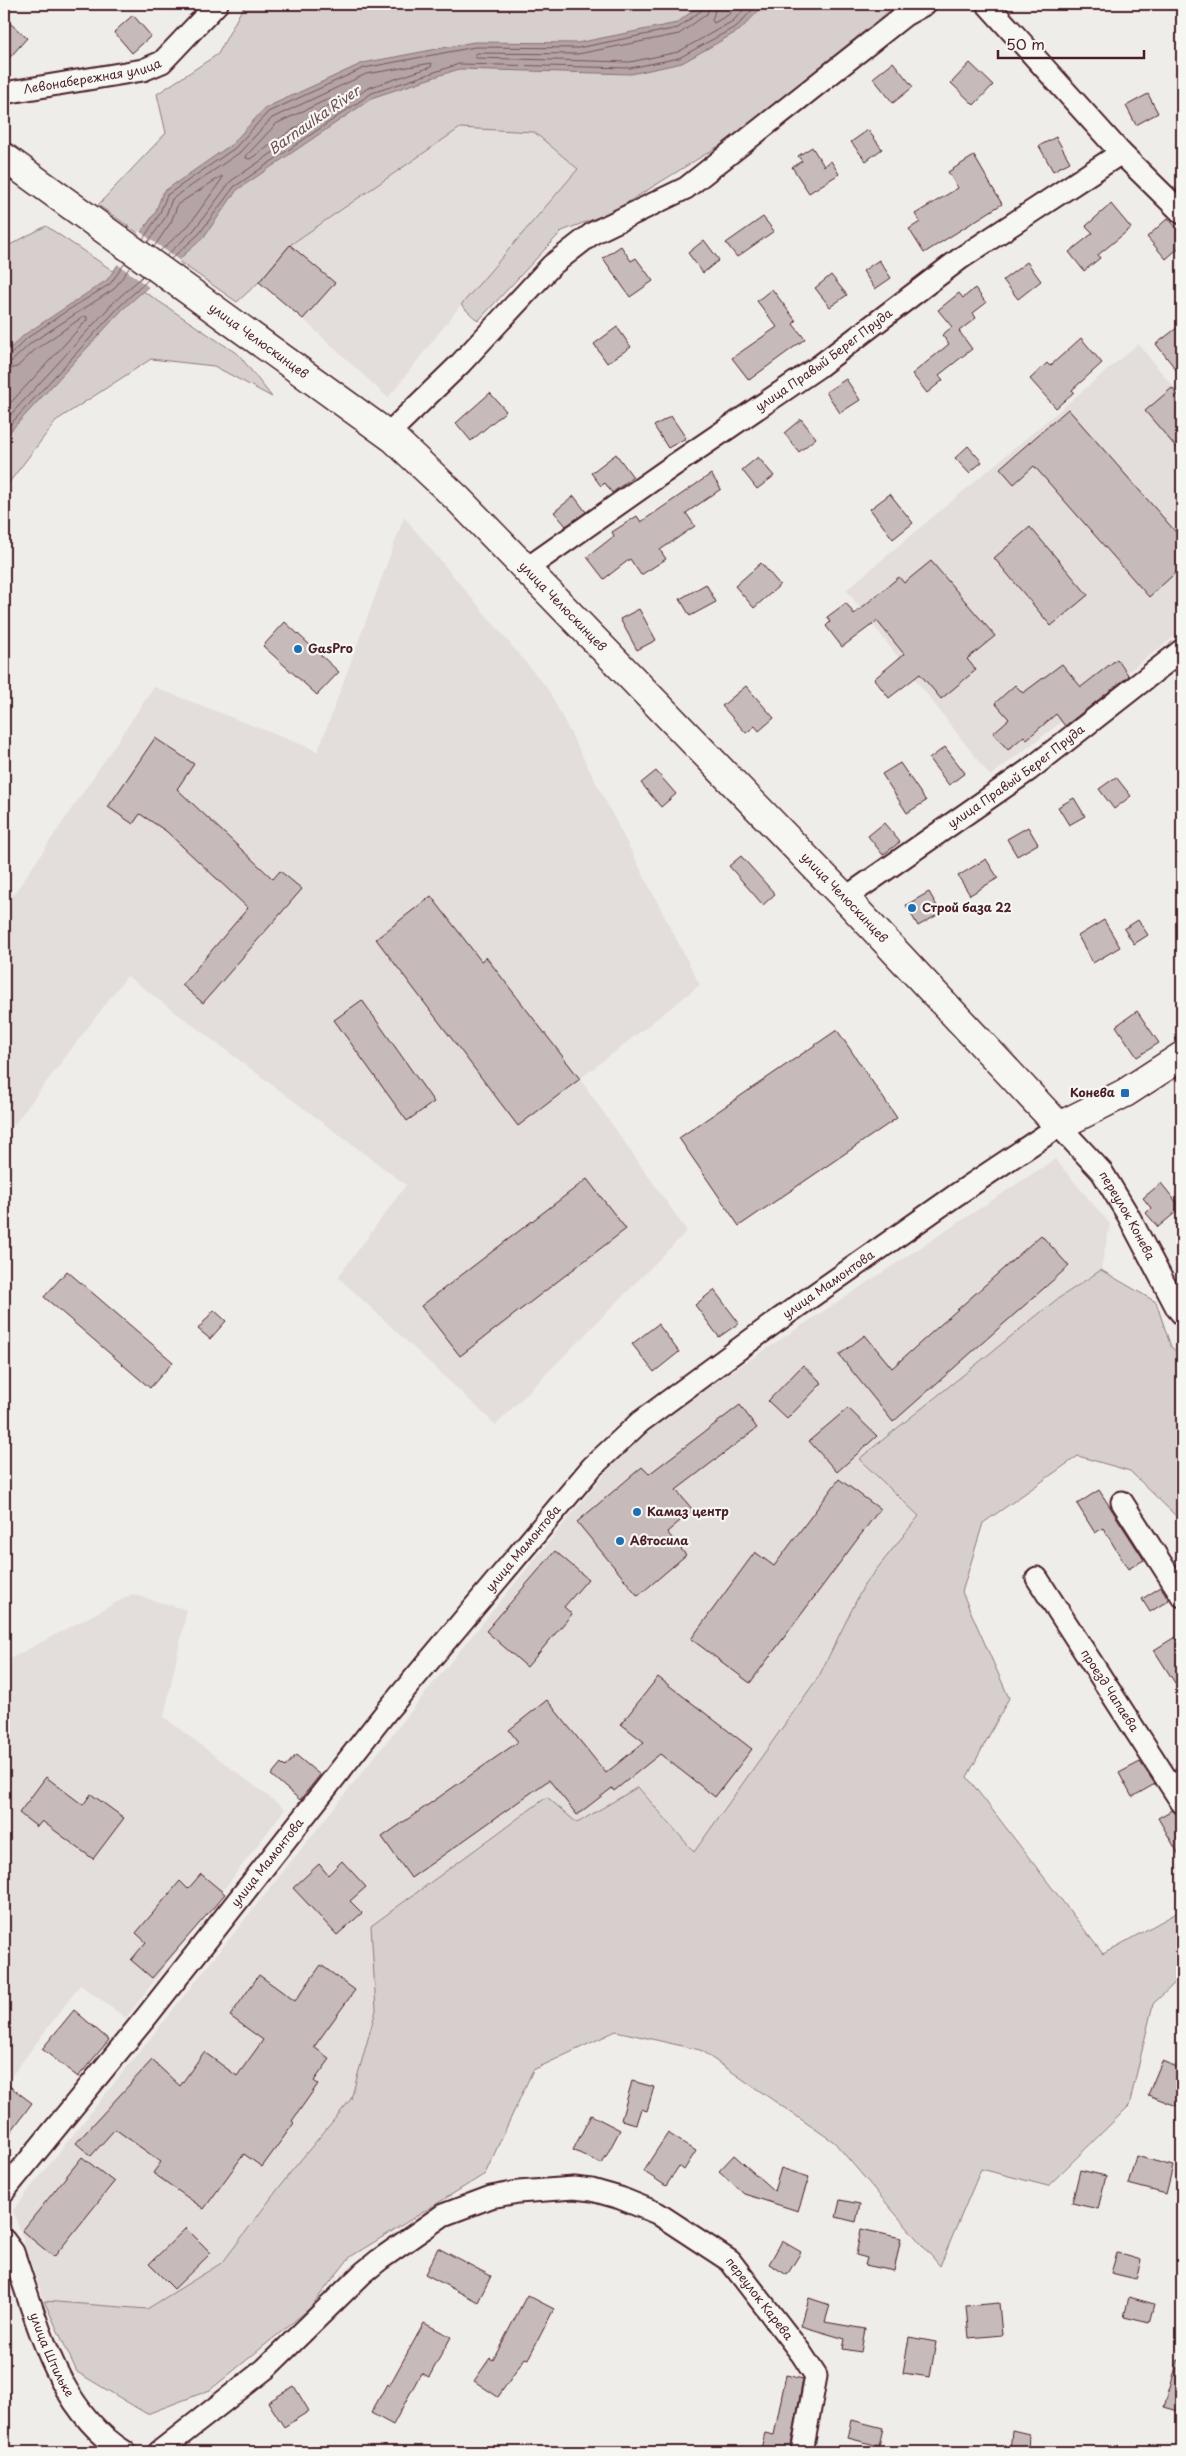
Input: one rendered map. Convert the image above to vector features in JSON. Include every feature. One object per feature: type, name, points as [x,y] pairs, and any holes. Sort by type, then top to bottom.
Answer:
[{"type":"main road","name":"улица Челюскинцев","points":[[4,157],[388,434],[458,499],[526,569],[845,898],[1059,1126]]},
{"type":"main road","name":"улица Мамонтова","points":[[1059,1126],[1125,1093],[1182,1056]]},
{"type":"street","name":"Левонабережная улица","points":[[4,93],[143,70],[162,62],[217,4]]},
{"type":"street","points":[[388,434],[460,364],[552,265],[593,233],[686,188],[905,15],[925,4]]},
{"type":"street","points":[[987,4],[1121,153],[1182,212]]},
{"type":"street","name":"улица Правый Берег Пруда","points":[[526,569],[818,367],[961,258],[1121,153]]},
{"type":"street","name":"улица Правый Берег Пруда","points":[[845,898],[1029,770],[1182,650]]},
{"type":"street","name":"переулок Конева","points":[[1059,1126],[1102,1172],[1128,1215],[1177,1308],[1182,1314]]},
{"type":"street","name":"улица Мамонтова","points":[[4,2191],[153,2008],[386,1712],[592,1467],[640,1422],[774,1323],[956,1195],[1059,1126]]},
{"type":"street","points":[[1122,1502],[1182,1596]]},
{"type":"street","name":"проезд Чапаева","points":[[1037,1578],[1182,1803]]},
{"type":"street","name":"переулок Карева","points":[[159,2452],[265,2369],[363,2273],[443,2215],[491,2197],[518,2192],[574,2188],[620,2198],[657,2213],[730,2260],[816,2376],[802,2452]]},
{"type":"street","name":"улица Штильке","points":[[4,2240],[13,2252],[53,2364],[85,2418],[125,2452]]},
{"type":"shaded area","points":[[250,4],[898,4],[730,139],[612,212],[562,231],[478,321],[461,305],[578,169],[534,132],[460,128],[290,245],[259,282],[237,302],[98,205],[166,133],[157,94],[218,54],[242,9]]},
{"type":"shaded area","points":[[460,128],[534,132],[578,169],[461,305],[388,398],[303,319],[259,282],[290,245]]},
{"type":"shaded area","points":[[46,226],[239,355],[272,397],[214,366],[151,359],[57,420],[4,489],[4,248]]},
{"type":"shaded area","points":[[1138,344],[1182,397],[1182,631],[990,776],[846,590]]},
{"type":"shaded area","points":[[404,517],[548,689],[700,985],[580,1079],[687,1231],[496,1425],[338,1277],[406,1185],[127,976],[4,1138],[4,909],[154,687],[318,751]]},
{"type":"shaded area","points":[[1055,1159],[1110,1224],[1101,1270],[1056,1300],[859,1459],[919,1516],[864,1585],[819,1676],[694,1852],[639,1787],[577,1823],[371,1926],[376,2009],[351,2099],[290,2173],[223,2262],[147,2309],[44,2301],[13,2210],[439,1676],[638,1433]]},
{"type":"shaded area","points":[[1101,1270],[1156,1302],[1171,1347],[1182,1356],[1182,1522],[1130,1471],[1078,1456],[983,1523],[962,1592],[1009,1698],[967,1777],[1103,1954],[1182,1910],[1182,1976],[1153,2004],[1129,2106],[1048,2186],[981,2169],[940,2266],[834,2142],[700,2050],[616,2031],[533,2070],[485,2174],[350,2257],[309,2309],[210,2390],[147,2414],[77,2372],[44,2301],[147,2309],[223,2262],[290,2173],[351,2099],[376,2010],[371,1926],[547,1797],[577,1823],[638,1787],[694,1852],[819,1676],[864,1585],[919,1516],[859,1459],[1056,1300]]},
{"type":"shaded area","points":[[132,1594],[187,1610],[164,1717],[285,1809],[126,2018],[80,1985],[4,2086],[4,1662]]},
{"type":"water","name":"Barnaulka River","points":[[701,4],[765,4],[740,30],[682,63],[631,74],[459,69],[374,97],[237,190],[203,238],[123,309],[4,438],[4,354],[24,335],[107,280],[155,213],[163,192],[232,144],[265,108],[363,63],[474,42],[577,43],[677,23]]},
{"type":"pier","points":[[139,231],[180,261],[150,288],[116,263]]},
{"type":"building","points":[[133,15],[151,36],[132,53],[114,32]]},
{"type":"building","points":[[4,18],[27,38],[4,64]]},
{"type":"building","points":[[893,62],[913,87],[893,103],[873,78]]},
{"type":"building","points":[[970,63],[993,85],[974,105],[951,83]]},
{"type":"building","points":[[1148,94],[1158,113],[1136,125],[1126,106]]},
{"type":"building","points":[[868,130],[882,149],[866,161],[851,142]]},
{"type":"building","points":[[1056,137],[1070,162],[1053,171],[1039,146]]},
{"type":"building","points":[[812,147],[824,166],[831,161],[839,174],[809,193],[792,167],[802,161],[798,156]]},
{"type":"building","points":[[974,156],[1002,204],[924,253],[909,229],[920,222],[915,214],[958,188],[948,172]]},
{"type":"building","points":[[1111,204],[1131,228],[1098,255],[1100,258],[1084,271],[1069,252],[1093,233],[1086,226]]},
{"type":"building","points":[[763,217],[774,231],[737,257],[726,243]]},
{"type":"building","points":[[1168,218],[1182,234],[1182,245],[1166,259],[1147,237]]},
{"type":"building","points":[[704,240],[719,260],[703,273],[688,253]]},
{"type":"building","points":[[290,245],[335,283],[303,319],[259,282]]},
{"type":"building","points":[[621,246],[631,261],[636,258],[653,281],[630,297],[603,258]]},
{"type":"building","points":[[879,260],[891,278],[875,289],[863,271]]},
{"type":"building","points":[[1027,262],[1041,281],[1018,299],[1003,280]]},
{"type":"building","points":[[831,275],[847,295],[830,307],[815,288]]},
{"type":"building","points":[[975,288],[986,303],[973,313],[976,318],[959,331],[972,349],[939,375],[943,380],[927,393],[912,374],[949,344],[942,335],[952,327],[938,310],[959,293],[963,298]]},
{"type":"building","points":[[772,289],[796,321],[793,324],[805,339],[749,380],[732,358],[777,327],[757,301]]},
{"type":"building","points":[[1182,324],[1182,377],[1156,344]]},
{"type":"building","points":[[617,327],[631,347],[607,363],[594,344]]},
{"type":"building","points":[[1081,338],[1102,363],[1072,390],[1074,392],[1056,408],[1030,379],[1047,363],[1050,366]]},
{"type":"building","points":[[846,379],[860,400],[840,413],[826,392]]},
{"type":"building","points":[[1172,388],[1182,400],[1182,454],[1145,411]]},
{"type":"building","points":[[490,393],[506,411],[471,441],[456,423]]},
{"type":"building","points":[[1068,409],[1182,539],[1182,567],[1149,597],[1034,466],[1014,484],[1000,468]]},
{"type":"building","points":[[671,416],[686,438],[668,448],[654,426]]},
{"type":"building","points":[[801,419],[816,438],[799,452],[784,433]]},
{"type":"building","points":[[968,446],[982,462],[969,473],[955,458]]},
{"type":"building","points":[[616,454],[633,477],[612,493],[605,483],[601,486],[591,473]]},
{"type":"building","points":[[758,457],[774,476],[757,489],[742,470]]},
{"type":"building","points":[[711,474],[721,489],[686,513],[695,526],[660,550],[666,559],[641,575],[630,559],[604,579],[587,557],[614,536],[612,532],[637,516],[641,522]]},
{"type":"building","points":[[890,494],[913,523],[893,539],[870,509]]},
{"type":"building","points":[[574,496],[586,512],[566,526],[554,512]]},
{"type":"building","points":[[1030,527],[1088,595],[1051,626],[994,558]]},
{"type":"building","points":[[931,561],[995,636],[967,659],[976,670],[941,699],[920,674],[889,698],[874,679],[904,654],[877,621],[842,647],[826,626],[830,622],[827,617],[846,603],[854,614],[899,577],[904,583]]},
{"type":"building","points":[[761,563],[780,585],[754,608],[735,586]]},
{"type":"building","points":[[706,584],[716,602],[690,616],[680,599]]},
{"type":"building","points":[[639,609],[656,640],[637,650],[620,619]]},
{"type":"building","points":[[285,622],[339,672],[317,695],[263,646]]},
{"type":"building","points":[[1117,659],[1129,676],[1065,726],[1056,714],[1027,739],[1024,736],[1008,750],[993,733],[1009,719],[995,703],[1015,685],[1023,693],[1062,664],[1081,687]]},
{"type":"building","points":[[746,686],[774,718],[759,731],[755,726],[746,733],[722,706]]},
{"type":"building","points":[[155,738],[194,764],[177,789],[273,879],[280,871],[302,889],[203,1003],[182,985],[248,908],[166,831],[140,814],[133,824],[108,807]]},
{"type":"building","points":[[945,747],[965,773],[949,785],[929,759]]},
{"type":"building","points":[[900,763],[926,801],[907,813],[882,774]]},
{"type":"building","points":[[656,771],[676,794],[661,807],[641,783]]},
{"type":"building","points":[[1116,777],[1131,796],[1114,809],[1099,789]]},
{"type":"building","points":[[1074,798],[1085,816],[1069,825],[1058,807]]},
{"type":"building","points":[[884,823],[900,842],[883,855],[868,836]]},
{"type":"building","points":[[1028,827],[1038,844],[1017,856],[1007,839]]},
{"type":"building","points":[[741,856],[775,894],[763,905],[729,866]]},
{"type":"building","points":[[986,859],[998,878],[970,895],[958,876]]},
{"type":"building","points":[[929,892],[941,913],[918,926],[906,905]]},
{"type":"building","points":[[431,896],[481,961],[486,957],[580,1079],[518,1126],[376,939]]},
{"type":"building","points":[[1104,920],[1120,947],[1093,963],[1078,936]]},
{"type":"building","points":[[1138,920],[1148,935],[1134,944],[1124,929]]},
{"type":"building","points":[[362,1000],[434,1102],[407,1121],[334,1020]]},
{"type":"building","points":[[1137,1011],[1159,1043],[1137,1057],[1116,1026]]},
{"type":"building","points":[[837,1030],[897,1118],[739,1226],[679,1138]]},
{"type":"building","points":[[587,1179],[626,1229],[460,1356],[421,1306]]},
{"type":"building","points":[[1161,1183],[1181,1208],[1158,1227],[1146,1213],[1151,1208],[1143,1198]]},
{"type":"building","points":[[1041,1235],[1069,1266],[893,1422],[839,1355],[865,1335],[892,1368]]},
{"type":"building","points":[[67,1271],[173,1362],[150,1388],[44,1297]]},
{"type":"building","points":[[714,1290],[739,1323],[719,1337],[695,1305]]},
{"type":"building","points":[[214,1310],[226,1321],[210,1339],[198,1329]]},
{"type":"building","points":[[658,1324],[679,1352],[654,1372],[632,1344]]},
{"type":"building","points":[[803,1365],[822,1383],[787,1419],[768,1401]]},
{"type":"building","points":[[740,1405],[757,1428],[676,1490],[693,1510],[667,1532],[686,1555],[638,1596],[577,1522],[642,1467],[649,1474]]},
{"type":"building","points":[[848,1408],[877,1436],[837,1472],[809,1441]]},
{"type":"building","points":[[839,1479],[880,1509],[750,1683],[691,1639],[755,1552],[774,1566]]},
{"type":"building","points":[[1099,1490],[1144,1560],[1128,1569],[1103,1528],[1095,1533],[1077,1504]]},
{"type":"building","points":[[555,1551],[588,1579],[564,1607],[572,1614],[527,1667],[486,1631]]},
{"type":"building","points":[[1161,1587],[1169,1600],[1150,1612],[1142,1599]]},
{"type":"building","points":[[1175,1637],[1182,1648],[1182,1694],[1154,1650]]},
{"type":"building","points":[[658,1677],[752,1749],[715,1797],[660,1754],[614,1791],[612,1788],[577,1815],[549,1780],[411,1878],[382,1837],[518,1742],[509,1730],[547,1700],[606,1773],[644,1742],[621,1724]]},
{"type":"building","points":[[296,1755],[320,1775],[300,1800],[271,1775],[281,1763],[285,1767]]},
{"type":"building","points":[[1140,1762],[1155,1784],[1132,1797],[1119,1773]]},
{"type":"building","points":[[46,1777],[83,1805],[91,1794],[124,1818],[93,1859],[42,1821],[37,1827],[19,1813]]},
{"type":"building","points":[[1172,1810],[1182,1822],[1182,1860],[1158,1818]]},
{"type":"building","points":[[342,1861],[366,1887],[350,1901],[362,1913],[337,1935],[293,1888],[319,1864],[328,1875]]},
{"type":"building","points":[[201,1874],[225,1894],[152,1978],[131,1960],[146,1942],[136,1933],[180,1881],[188,1889]]},
{"type":"building","points":[[321,1965],[355,1990],[314,2047],[330,2059],[314,2081],[318,2084],[292,2121],[294,2123],[262,2167],[244,2154],[204,2209],[153,2173],[161,2162],[115,2129],[91,2156],[76,2143],[152,2060],[180,2086],[204,2052],[237,2076],[263,2040],[230,2016],[259,1975],[295,2001]]},
{"type":"building","points":[[74,2010],[109,2040],[78,2077],[42,2049]]},
{"type":"building","points":[[1162,2061],[1182,2069],[1182,2108],[1148,2095]]},
{"type":"building","points":[[632,2081],[654,2087],[647,2111],[641,2109],[636,2124],[621,2120]]},
{"type":"building","points":[[4,2082],[32,2103],[4,2141]]},
{"type":"building","points":[[591,2115],[620,2130],[602,2164],[573,2150]]},
{"type":"building","points":[[668,2133],[696,2151],[684,2170],[679,2166],[666,2186],[643,2171]]},
{"type":"building","points":[[734,2155],[774,2191],[781,2168],[809,2177],[798,2211],[744,2194],[719,2171]]},
{"type":"building","points":[[1136,2156],[1173,2166],[1166,2194],[1128,2184]]},
{"type":"building","points":[[82,2157],[114,2182],[54,2257],[22,2231]]},
{"type":"building","points":[[1080,2170],[1106,2176],[1098,2209],[1072,2203]]},
{"type":"building","points":[[840,2200],[860,2204],[856,2222],[836,2217]]},
{"type":"building","points":[[186,2228],[211,2253],[174,2289],[149,2264]]},
{"type":"building","points":[[861,2229],[901,2238],[894,2271],[865,2265],[867,2258],[856,2255]]},
{"type":"building","points":[[782,2241],[801,2252],[787,2275],[769,2264]]},
{"type":"building","points":[[438,2248],[491,2276],[478,2302],[425,2274]]},
{"type":"building","points":[[1117,2253],[1141,2260],[1136,2279],[1111,2273]]},
{"type":"building","points":[[527,2295],[554,2309],[528,2359],[525,2358],[498,2397],[474,2381],[490,2358],[493,2360]]},
{"type":"building","points":[[1129,2297],[1154,2304],[1149,2323],[1124,2317]]},
{"type":"building","points":[[809,2298],[830,2305],[825,2322],[865,2329],[861,2352],[843,2349],[845,2339],[801,2326]]},
{"type":"building","points":[[999,2303],[1002,2335],[969,2338],[966,2306]]},
{"type":"building","points":[[424,2323],[451,2337],[429,2377],[421,2373],[393,2425],[371,2413],[387,2384],[389,2386]]},
{"type":"building","points":[[909,2337],[936,2342],[930,2377],[903,2373]]},
{"type":"building","points":[[1178,2360],[1182,2361],[1182,2412],[1164,2407]]},
{"type":"building","points":[[786,2375],[803,2379],[790,2452],[760,2452],[765,2433],[774,2435]]},
{"type":"building","points":[[294,2386],[309,2411],[284,2427],[268,2402]]},
{"type":"building","points":[[852,2420],[883,2428],[879,2446],[848,2438]]},
{"type":"building","points":[[1012,2430],[1029,2434],[1028,2452],[1010,2452]]},
{"type":"place","name":"GasPro","points":[[298,649]]},
{"type":"place","name":"Строй база 22","points":[[912,908]]},
{"type":"place","name":"Конева","points":[[1125,1093]]},
{"type":"place","name":"Камаз центр","points":[[637,1512]]},
{"type":"place","name":"Автосила","points":[[620,1541]]}]
